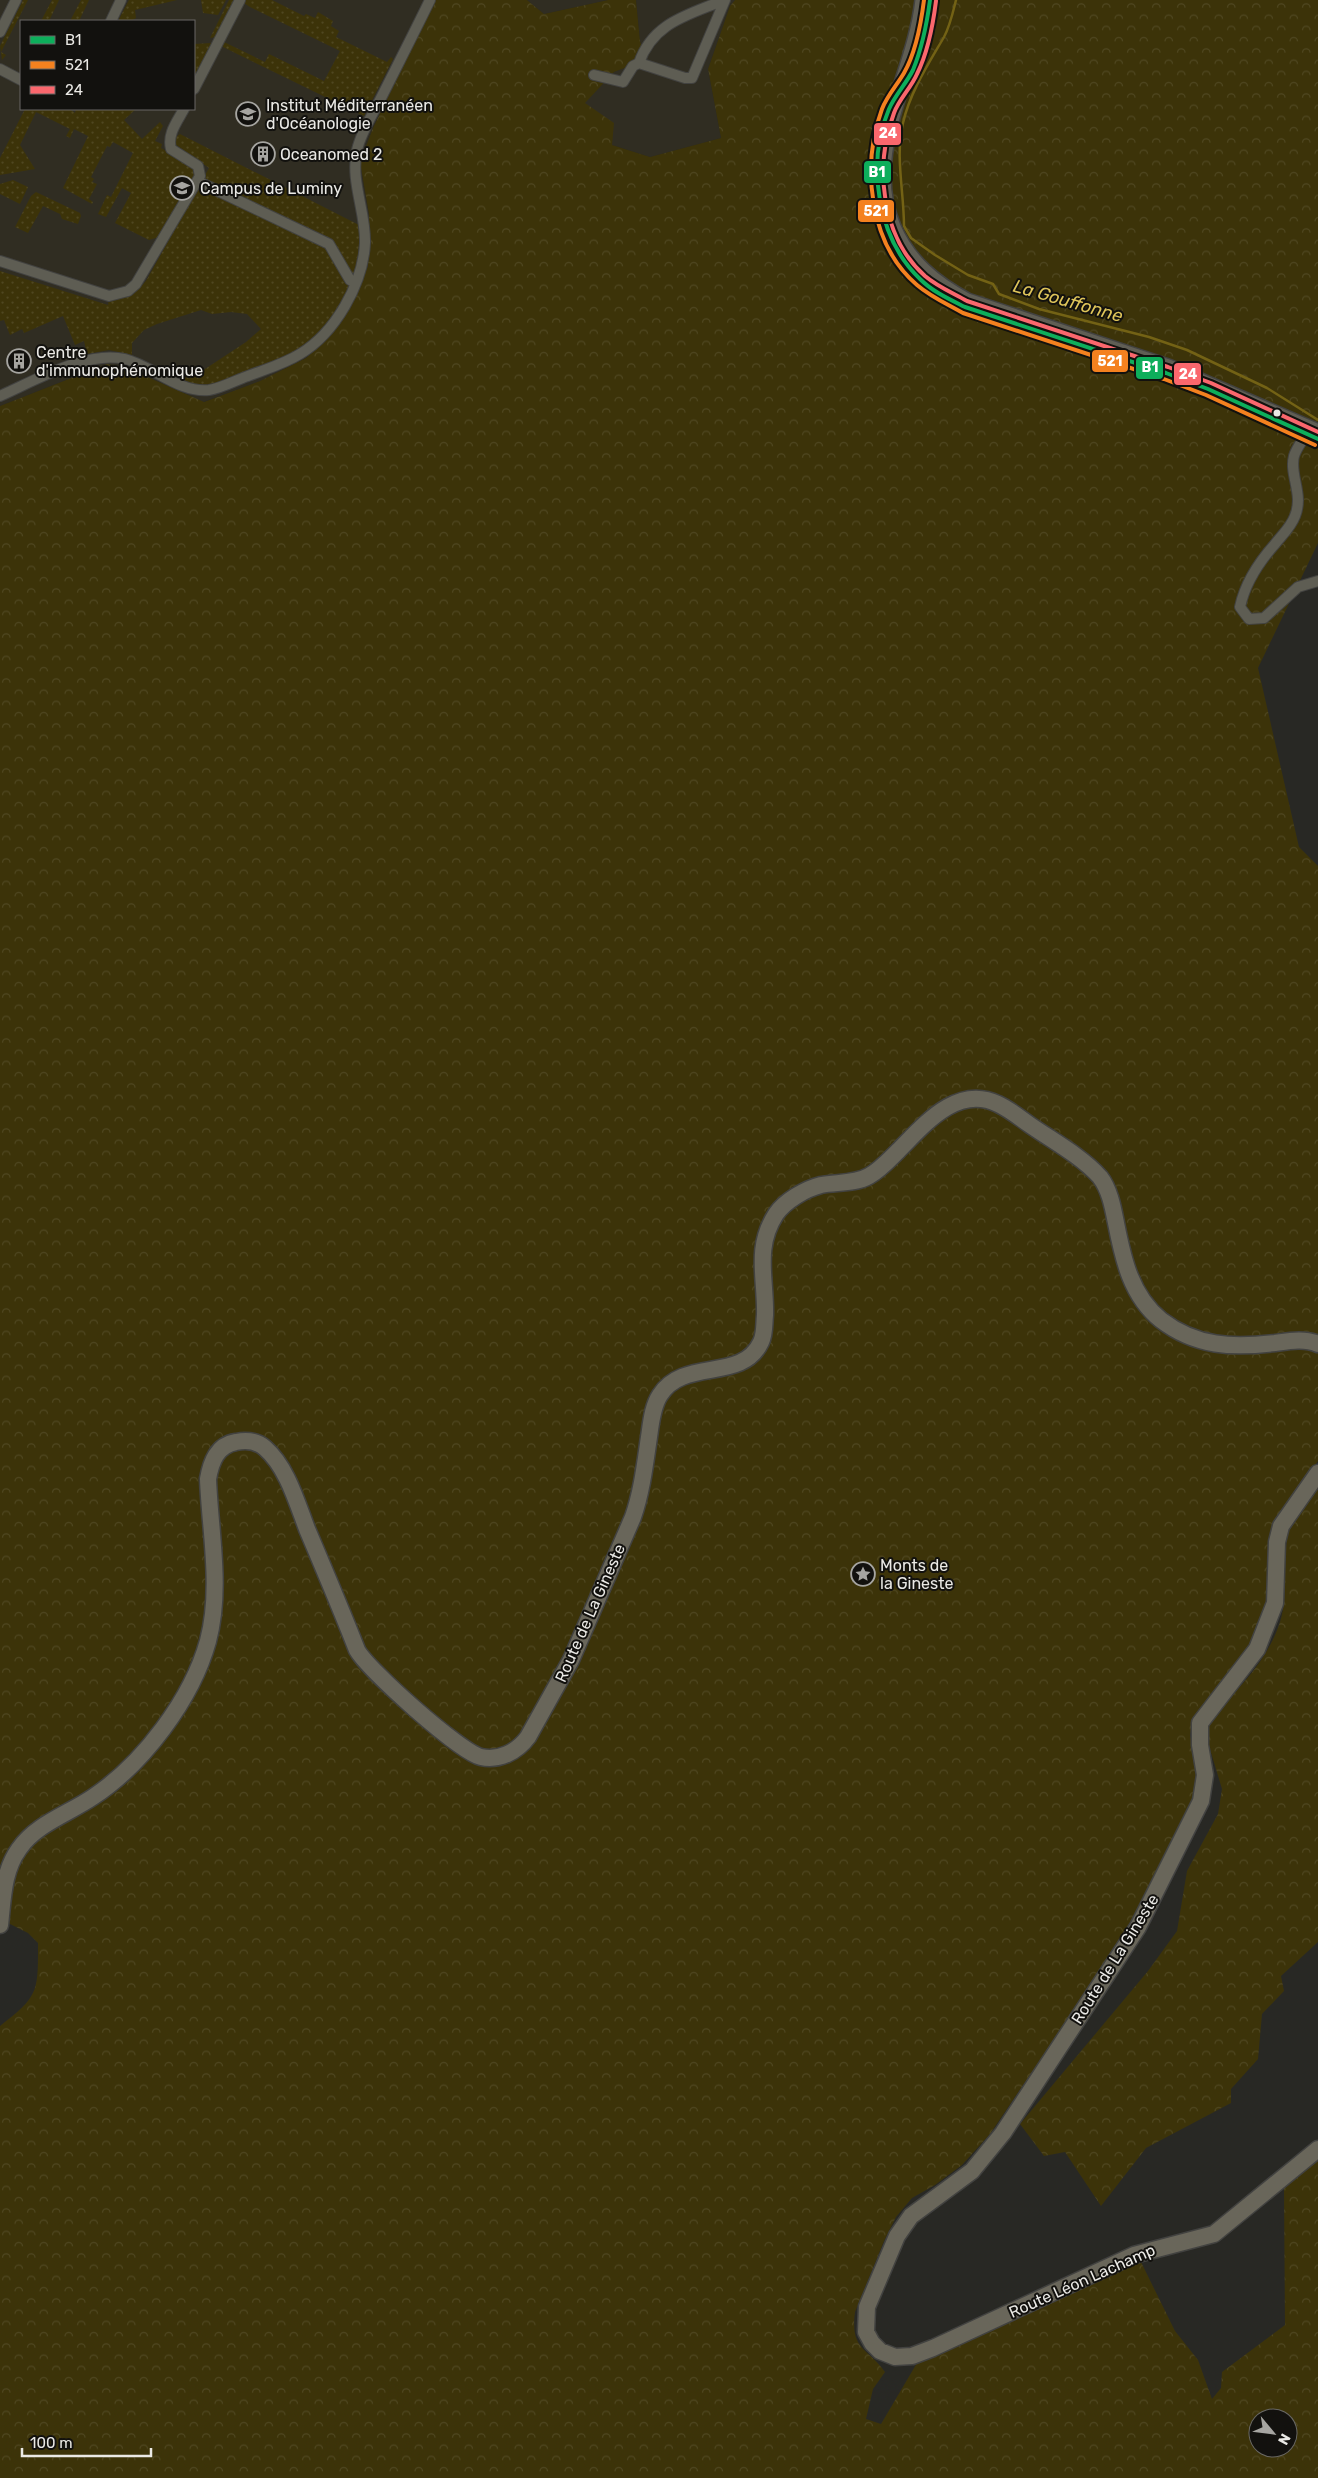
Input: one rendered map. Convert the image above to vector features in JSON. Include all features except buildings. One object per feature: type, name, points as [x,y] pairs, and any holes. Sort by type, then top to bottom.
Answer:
[{"type":"main road","name":"Route de La Gineste","points":[[0,1925],[8,1870],[23,1842],[40,1828],[94,1797],[117,1780],[136,1761],[176,1709],[199,1666],[210,1632],[215,1588],[208,1479],[212,1462],[224,1447],[244,1440],[254,1442],[264,1447],[274,1458],[295,1498],[357,1650],[370,1667],[465,1750],[488,1758],[509,1754],[528,1737],[571,1660],[633,1518],[639,1500],[652,1415],[659,1396],[677,1379],[689,1373],[742,1364],[754,1354],[762,1340],[765,1308],[761,1256],[767,1232],[778,1212],[791,1199],[820,1185],[868,1177],[881,1168],[924,1125],[957,1101],[970,1098],[984,1098],[1000,1104],[1080,1160],[1100,1178],[1112,1202],[1126,1267],[1133,1284],[1151,1310],[1176,1330],[1194,1339],[1219,1345],[1250,1346],[1297,1341],[1311,1341],[1318,1344]]},
{"type":"main road","name":"Route de La Gineste","points":[[912,2356],[895,2357],[880,2351],[869,2338],[865,2317],[867,2307],[902,2226],[921,2207],[972,2171],[1004,2134],[1138,1927],[1189,1829],[1204,1788],[1200,1723],[1257,1649],[1275,1603],[1277,1542],[1281,1526],[1318,1473]]},
{"type":"main road","name":"Route Léon Lachamp","points":[[912,2356],[1134,2255],[1214,2234],[1318,2149]]},
{"type":"street","points":[[0,32],[16,0]]},
{"type":"street","points":[[111,20],[121,0]]},
{"type":"street","points":[[195,88],[240,0]]},
{"type":"street","points":[[0,396],[69,366],[108,357],[124,359],[194,389],[210,390],[301,354],[332,325],[356,283],[365,244],[355,177],[358,148],[430,0]]},
{"type":"street","points":[[639,63],[688,79],[692,78],[725,0]]},
{"type":"street","points":[[594,75],[623,82],[633,66],[639,63],[650,40],[659,31],[670,24],[725,0]]},
{"type":"street","points":[[923,0],[917,33],[889,132],[883,166],[884,195],[891,223],[903,248],[916,265],[942,288],[967,301],[1168,367],[1314,430],[1294,455],[1293,464],[1298,488],[1299,506],[1295,518],[1250,578],[1243,593],[1240,607],[1249,619],[1264,618],[1298,587],[1318,581]]},
{"type":"street","points":[[0,69],[20,79]]},
{"type":"street","points":[[0,261],[109,296],[128,291],[143,275],[200,176],[198,166],[171,149],[169,142],[169,137],[183,110]]},
{"type":"street","points":[[197,181],[329,244],[350,280],[356,283]]},
{"type":"shaded area","name":"Campus de Luminy","points":[[0,0],[435,0],[373,128],[360,162],[369,214],[368,266],[355,298],[332,334],[306,358],[260,381],[203,402],[127,368],[107,364],[0,406]]},
{"type":"shaded area","points":[[527,0],[608,0],[544,14]]},
{"type":"shaded area","points":[[636,0],[735,0],[730,6],[708,69],[721,138],[650,157],[612,145],[584,103],[614,72],[646,60],[640,41]]},
{"type":"green space","points":[[23,0],[28,0],[1,52],[6,55],[2,60],[0,46]]},
{"type":"green space","points":[[52,0],[59,0],[49,20],[42,20]]},
{"type":"green space","points":[[81,0],[89,0],[79,20],[71,20]]},
{"type":"green space","points":[[129,0],[177,0],[135,10],[136,18],[132,20],[119,20]]},
{"type":"green space","points":[[201,0],[226,0],[218,15],[203,13]]},
{"type":"green space","points":[[229,0],[236,0],[216,37],[210,38]]},
{"type":"green space","points":[[244,0],[272,0],[304,16],[306,14],[315,18],[318,12],[333,21],[331,26],[339,31],[336,37],[387,62],[391,57],[393,59],[364,116],[221,46],[224,42],[265,62],[269,54],[324,81],[340,51],[250,7],[244,3]]},
{"type":"green space","points":[[435,0],[527,0],[544,14],[608,0],[636,0],[640,41],[646,60],[614,72],[585,103],[614,123],[612,145],[650,157],[721,138],[708,69],[730,6],[735,0],[1318,0],[1318,543],[1258,668],[1299,847],[1318,866],[1318,1339],[1250,1341],[1196,1335],[1163,1315],[1137,1282],[1111,1186],[969,1093],[878,1164],[773,1209],[759,1329],[750,1351],[662,1384],[634,1498],[577,1635],[523,1735],[500,1751],[474,1749],[374,1664],[364,1652],[267,1443],[212,1452],[209,1606],[194,1664],[157,1728],[113,1776],[65,1808],[0,1878],[0,406],[107,364],[127,368],[204,402],[260,381],[306,358],[332,334],[355,298],[368,266],[369,214],[360,162],[373,128]]},
{"type":"green space","points":[[211,43],[212,46],[197,75],[195,74],[195,44]]},
{"type":"green space","points":[[24,110],[71,110],[75,113],[76,110],[135,110],[124,120],[142,139],[160,122],[163,126],[155,141],[162,144],[161,148],[195,168],[196,175],[159,237],[149,240],[115,223],[131,193],[122,188],[106,217],[98,214],[107,195],[111,197],[133,153],[113,142],[110,147],[107,146],[91,177],[94,179],[92,182],[97,184],[89,199],[93,202],[92,204],[63,188],[88,136],[74,129],[70,138],[66,136],[70,129],[36,112],[20,145],[35,169],[0,175],[0,158]]},
{"type":"green space","points":[[180,134],[359,225],[359,250],[354,275],[345,299],[331,321],[316,337],[299,350],[255,370],[222,381],[200,385],[186,381],[173,373],[202,371],[246,342],[261,329],[247,314],[231,312],[212,314],[201,310],[157,324],[144,330],[132,343],[132,355],[109,350],[87,354],[84,341],[75,345],[63,316],[24,333],[22,329],[10,335],[4,320],[0,321],[0,271],[108,305],[109,299],[129,295],[146,281],[209,168],[175,144],[176,137]]},
{"type":"green space","points":[[13,180],[28,187],[20,204],[0,194],[0,184]]},
{"type":"green space","points":[[36,192],[80,213],[81,216],[78,224],[62,219],[60,214],[43,206],[28,233],[15,227],[31,196]]},
{"type":"green space","points":[[971,1105],[996,1110],[1075,1165],[1095,1183],[1105,1204],[1111,1233],[1172,1336],[1192,1346],[1218,1352],[1251,1353],[1309,1348],[1318,1352],[1318,1461],[1275,1523],[1268,1561],[1267,1602],[1251,1646],[1234,1671],[1199,1710],[1192,1724],[1190,1735],[1196,1762],[1193,1803],[1126,1933],[990,2134],[962,2165],[935,2185],[912,2198],[896,2217],[884,2241],[855,2312],[854,2325],[858,2342],[885,2372],[873,2389],[866,2419],[881,2424],[917,2363],[1141,2262],[1175,2331],[1198,2360],[1212,2399],[1221,2388],[1222,2372],[1285,2325],[1284,2187],[1318,2160],[1318,2478],[0,2478],[0,2026],[22,2007],[34,1992],[38,1972],[38,1943],[28,1933],[6,1922],[16,1867],[35,1839],[97,1803],[205,1669],[215,1479],[221,1462],[233,1451],[245,1449],[258,1452],[268,1462],[278,1479],[365,1672],[461,1756],[470,1760],[503,1763],[578,1663],[665,1400],[676,1390],[689,1383],[739,1371],[750,1366],[759,1358],[766,1346],[769,1331],[768,1264],[769,1248],[774,1233],[788,1213],[800,1202],[822,1192],[852,1188],[952,1112]]},
{"type":"green space","points":[[1318,1483],[1318,1942],[1281,1976],[1284,1991],[1262,2014],[1258,2059],[1231,2089],[1231,2103],[1146,2148],[1101,2206],[1065,2152],[1044,2156],[1020,2124],[1148,1971],[1177,1931],[1187,1871],[1218,1814],[1222,1789],[1206,1736],[1212,1718],[1242,1685],[1268,1650],[1280,1622],[1283,1609],[1285,1596],[1285,1556],[1289,1530],[1299,1508]]},
{"type":"waterway","name":"La Gouffonne","points":[[956,0],[946,33],[915,89],[903,123],[900,161],[904,226],[911,238],[968,275],[993,284],[999,294],[1039,309],[1149,337],[1187,350],[1267,388],[1318,420]]},
{"type":"transit line","name":"521","points":[[924,0],[920,28],[912,56],[882,109],[872,155],[871,179],[879,226],[888,248],[901,268],[922,289],[963,313],[1164,379],[1206,395],[1315,445]]},
{"type":"transit line","name":"B1","points":[[930,0],[924,35],[916,62],[913,70],[894,99],[882,130],[877,176],[885,221],[894,243],[905,262],[920,279],[947,298],[965,307],[1166,373],[1208,389],[1318,439]]},
{"type":"transit line","name":"24","points":[[936,1],[932,29],[921,66],[894,113],[884,155],[883,178],[891,221],[899,242],[910,260],[930,280],[967,301],[1211,383],[1318,432]]},
{"type":"place","name":"Institut Méditerranéen d'Océanologie","points":[[248,114]]},
{"type":"place","name":"Oceanomed 2","points":[[263,154]]},
{"type":"place","name":"Campus de Luminy","points":[[182,188]]},
{"type":"place","name":"Centre d'immunophénomique","points":[[19,361]]},
{"type":"place","name":"Monts de la Gineste","points":[[863,1574]]}]
